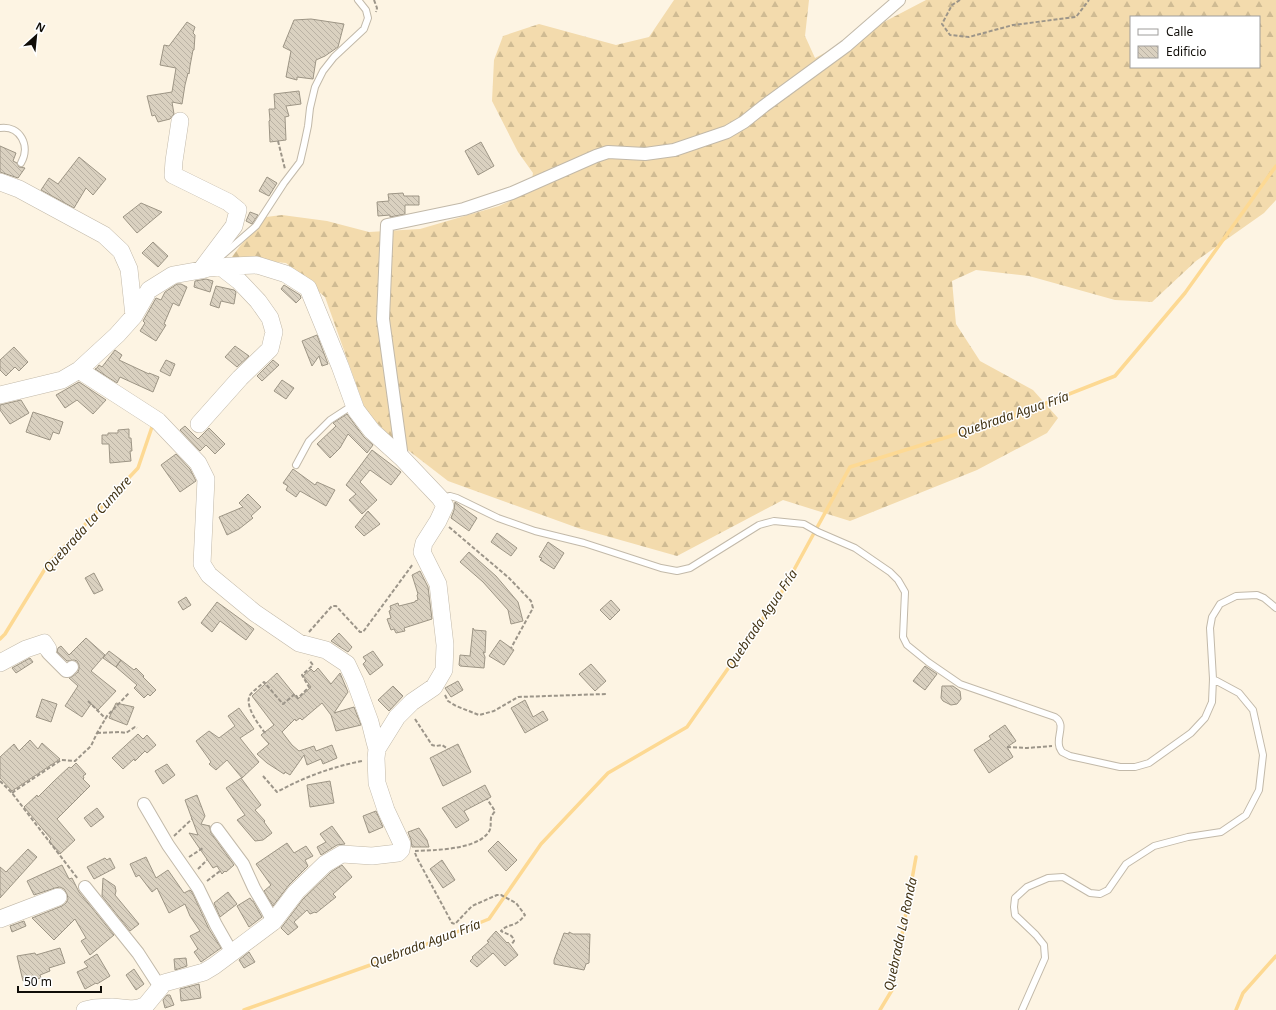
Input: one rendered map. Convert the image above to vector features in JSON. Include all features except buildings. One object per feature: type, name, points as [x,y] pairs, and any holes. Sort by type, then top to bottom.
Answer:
[{"type":"street","points":[[402,458],[382,318],[386,225],[470,207],[512,193],[608,152],[645,154],[674,150],[727,132],[744,122],[846,46],[899,0]]},
{"type":"street","points":[[180,121],[173,175],[228,202],[238,210],[234,226],[210,268]]},
{"type":"street","points":[[0,182],[19,189],[104,235],[122,251],[129,269],[134,316]]},
{"type":"street","points":[[0,395],[62,380],[79,370],[117,335],[134,316],[149,290],[174,275],[210,268],[257,265],[286,274],[308,288],[340,366],[356,410],[372,432],[402,458],[440,498],[445,506],[438,521],[424,543],[422,552],[438,584],[445,645],[444,670],[434,687],[408,706],[397,717],[376,754]]},
{"type":"street","points":[[199,424],[240,378],[270,349],[274,332],[270,318],[258,301],[239,281],[210,268]]},
{"type":"street","points":[[79,370],[158,421],[198,464],[206,479],[202,564],[208,576],[255,614],[299,643],[326,650],[347,664],[353,675],[370,722],[376,754],[377,783],[386,810],[402,844],[401,850],[398,853],[372,856],[342,854],[325,864],[296,892],[273,922],[204,972],[164,983],[146,1005],[132,1009],[112,1007],[85,1010]]},
{"type":"street","points":[[0,663],[26,649],[44,643],[48,649],[48,653],[66,671],[72,667]]},
{"type":"street","points":[[144,804],[166,842],[198,888],[232,953]]},
{"type":"street","points":[[217,829],[243,864],[254,888],[273,922]]},
{"type":"street","points":[[85,887],[138,953],[160,987]]},
{"type":"street","points":[[0,919],[58,896]]},
{"type":"lane","points":[[210,268],[256,226],[287,178],[300,162],[315,87],[323,71],[334,57],[364,28],[368,18],[366,10],[358,0]]},
{"type":"lane","points":[[0,128],[9,127],[20,134],[24,145],[24,158],[21,163]]},
{"type":"lane","points":[[296,465],[309,441],[330,420],[354,404]]},
{"type":"lane","points":[[440,498],[450,496],[457,498],[498,518],[535,531],[584,543],[661,568],[677,571],[690,568],[759,525],[774,521],[804,524],[818,532],[855,548],[890,572],[898,580],[905,592],[903,636],[907,645],[928,662],[960,684],[1060,720],[1059,745],[1062,752],[1070,756],[1120,767],[1135,767],[1149,763],[1191,733],[1205,718],[1212,702],[1213,678],[1210,628],[1212,617],[1220,604],[1236,596],[1257,595],[1264,598],[1276,608]]},
{"type":"lane","points":[[1022,1010],[1045,958],[1044,945],[1015,915],[1015,898],[1027,886],[1048,878],[1063,877],[1090,893],[1100,894],[1108,890],[1126,864],[1154,846],[1188,837],[1222,832],[1246,815],[1259,790],[1263,755],[1253,710],[1239,693],[1213,678]]},
{"type":"path","points":[[960,0],[952,5],[942,24],[950,35],[969,36],[1013,25],[1076,17],[1089,0]]},
{"type":"path","points":[[278,141],[287,178]]},
{"type":"path","points":[[438,521],[451,528],[510,578],[531,600],[533,608],[511,648]]},
{"type":"path","points":[[265,733],[252,712],[249,702],[250,696],[264,682],[283,704],[295,694],[298,698],[309,688],[302,675],[313,665],[300,648],[299,643],[332,606],[336,606],[360,632],[363,632],[422,552]]},
{"type":"path","points":[[438,680],[448,701],[456,706],[479,715],[494,711],[518,696],[606,694]]},
{"type":"path","points":[[12,793],[61,760],[75,761],[91,746],[106,719],[129,693]]},
{"type":"path","points":[[88,701],[106,719]]},
{"type":"path","points":[[408,706],[415,720],[432,745],[442,745],[448,749]]},
{"type":"path","points":[[97,733],[126,733],[135,727],[137,728]]},
{"type":"path","points":[[1007,747],[1027,748],[1059,745]]},
{"type":"path","points":[[263,776],[277,792],[291,784],[326,770],[376,754]]},
{"type":"path","points":[[0,781],[12,793],[85,887]]},
{"type":"path","points":[[487,799],[495,810],[491,817],[489,832],[485,836],[465,846],[415,851],[417,858],[452,923],[455,924],[472,906],[497,895],[502,895],[516,903],[526,915],[519,922],[504,927],[501,931],[510,934],[513,937],[514,941],[511,945]]},
{"type":"path","points":[[166,842],[182,830],[192,819]]},
{"type":"path","points":[[180,862],[203,848]]},
{"type":"path","points":[[198,888],[220,871]]},
{"type":"green space","points":[[674,0],[809,0],[805,36],[815,58],[926,0],[1276,0],[1276,200],[1264,213],[1196,261],[1152,302],[1115,300],[1029,276],[976,270],[952,281],[956,324],[980,361],[1033,390],[1058,418],[1047,433],[977,470],[850,521],[783,500],[677,556],[578,528],[448,481],[391,437],[366,412],[325,297],[286,263],[231,258],[266,217],[282,215],[327,221],[369,232],[420,229],[499,206],[526,193],[530,190],[533,173],[518,152],[492,101],[494,60],[503,36],[539,24],[616,45],[649,37]]},
{"type":"waterway","name":"Quebrada Agua Fría","points":[[244,1010],[407,952],[489,919],[541,844],[608,773],[687,727],[783,590],[850,467],[1003,420],[1115,376],[1185,293],[1276,166]]},
{"type":"waterway","name":"Quebrada La Cumbre","points":[[0,639],[5,634],[48,564],[138,468],[153,424]]},
{"type":"waterway","name":"Quebrada La Ronda","points":[[880,1010],[892,990],[916,857]]},
{"type":"waterway","points":[[1236,1010],[1243,993],[1276,956]]}]
